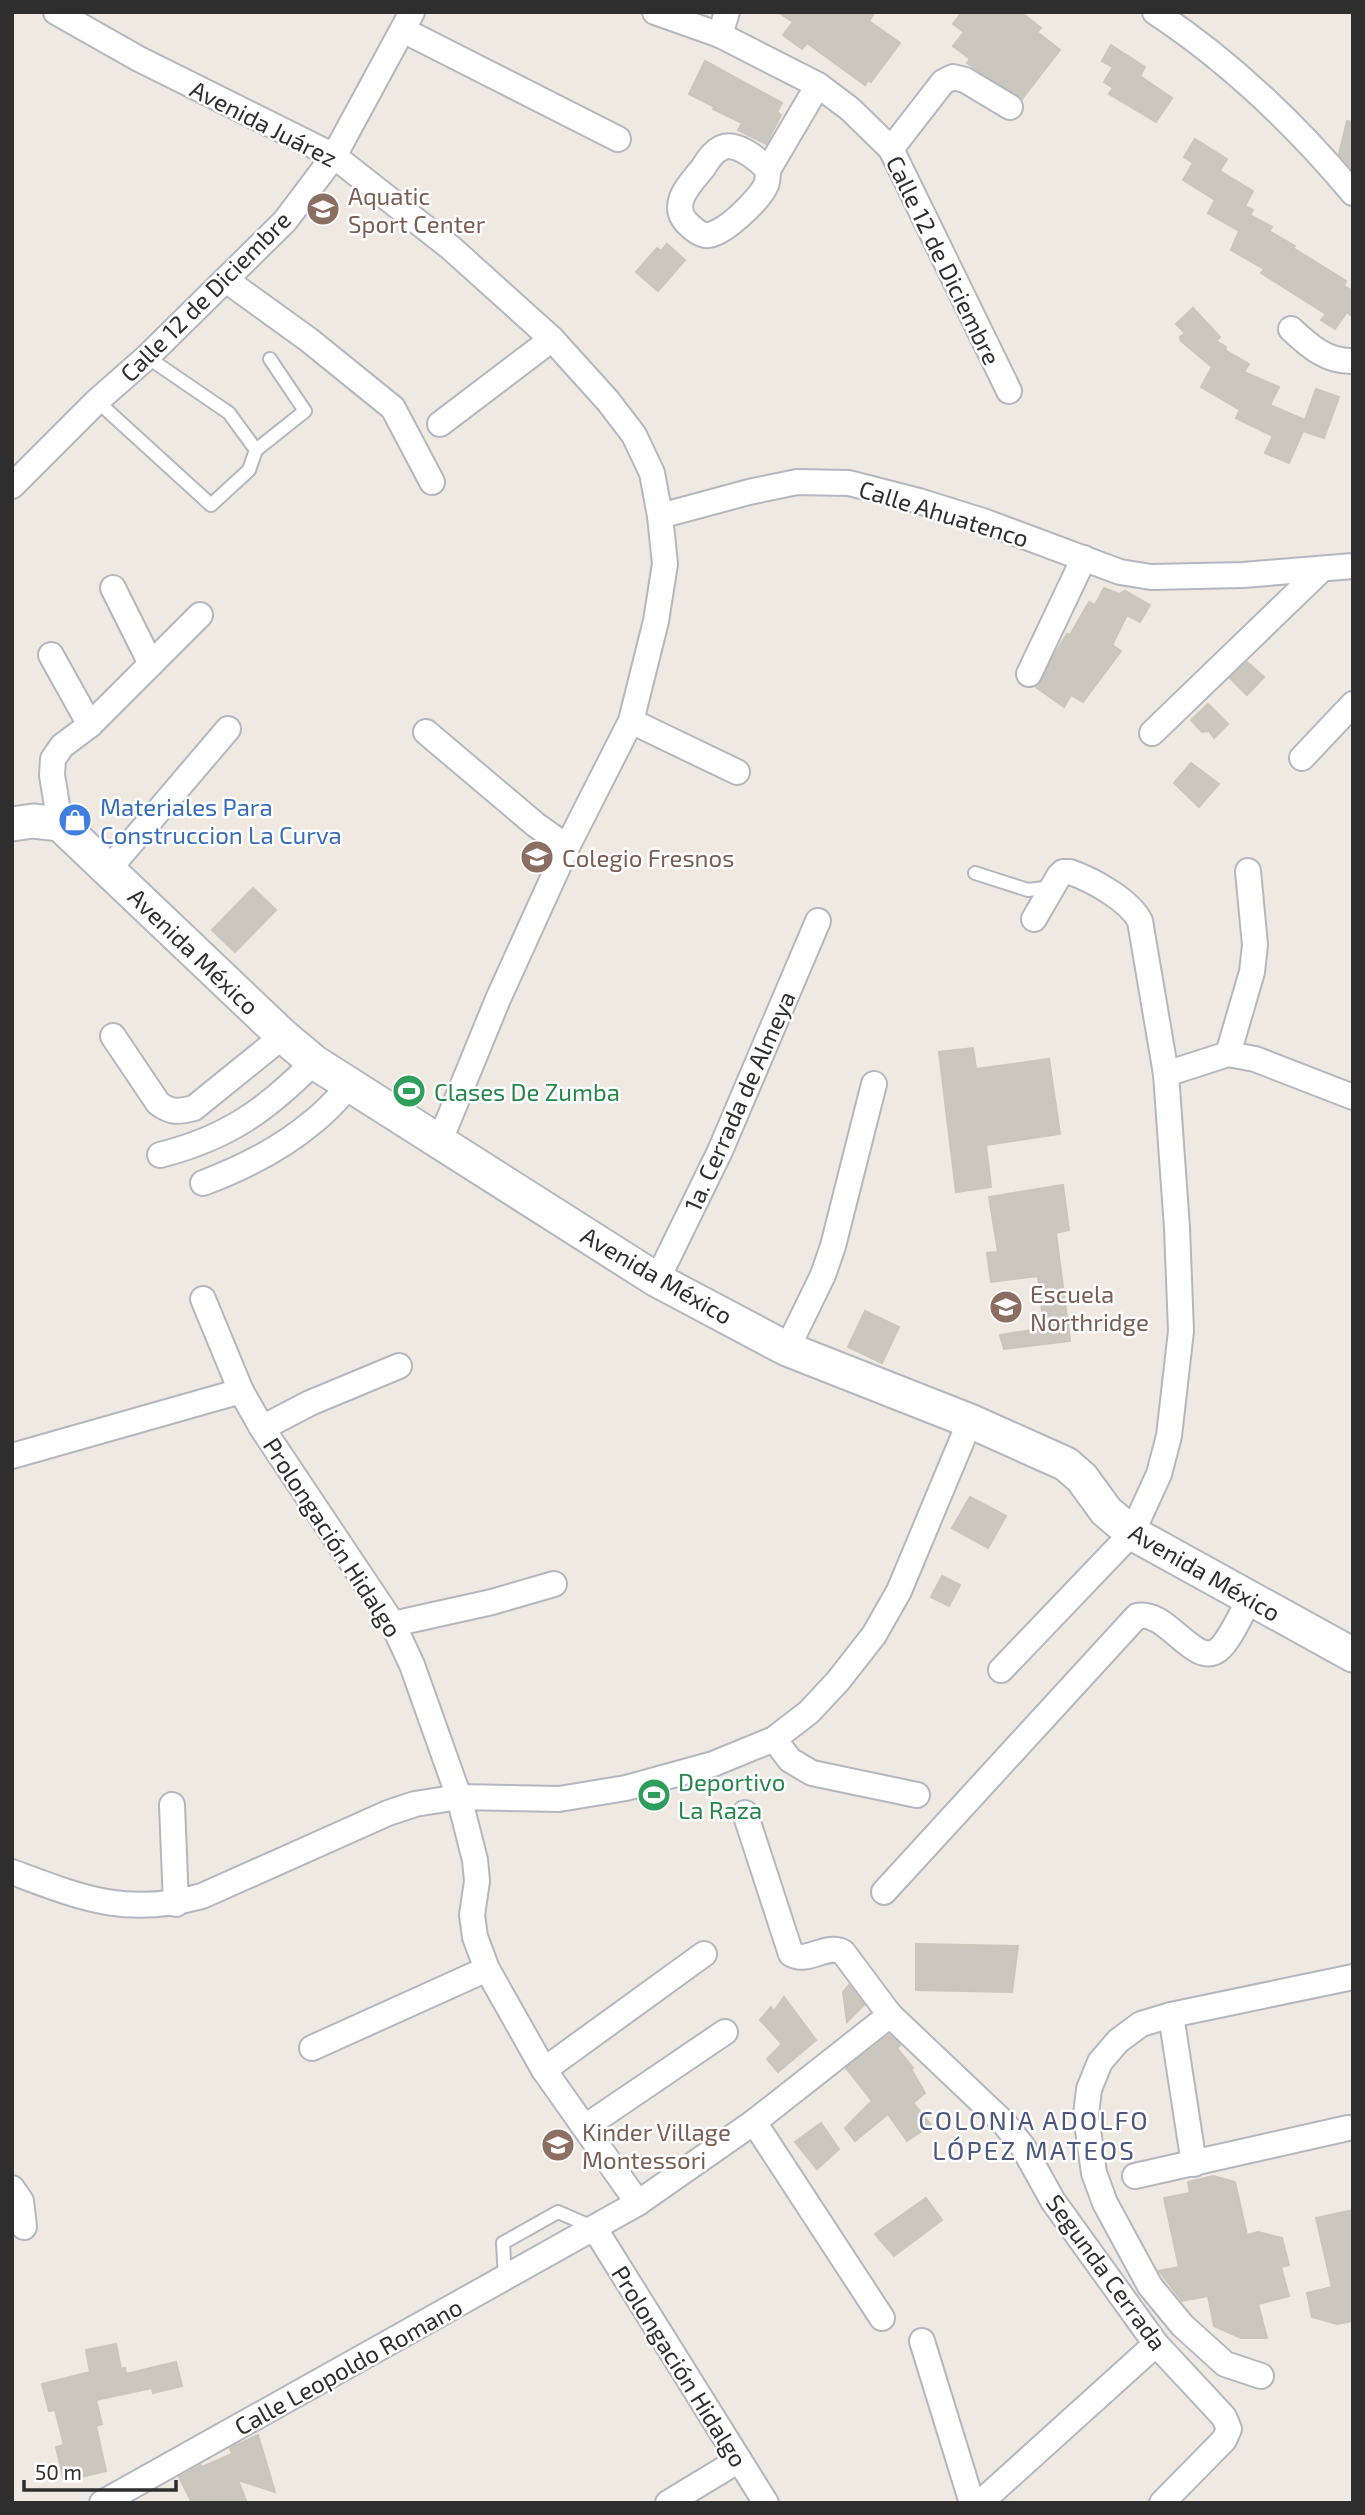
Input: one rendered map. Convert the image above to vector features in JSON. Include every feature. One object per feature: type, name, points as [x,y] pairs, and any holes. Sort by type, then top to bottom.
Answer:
[{"type":"main road","points":[[12,824],[33,821],[60,824]]},
{"type":"main road","name":"Avenida México","points":[[60,824],[283,1036],[349,1086],[657,1280],[787,1349],[970,1421],[1066,1464],[1082,1478],[1106,1511],[1132,1533],[1353,1655]]},
{"type":"street","name":"Avenida Juárez","points":[[56,12],[139,59],[334,156],[451,248],[552,340],[608,401],[634,435],[652,473],[660,516]]},
{"type":"street","name":"Calle 12 de Diciembre","points":[[655,12],[724,24],[818,85],[850,109],[891,149],[1009,391]]},
{"type":"street","points":[[1155,12],[1243,80],[1314,146],[1353,193]]},
{"type":"street","name":"Calle 12 de Diciembre","points":[[12,486],[285,221],[334,156],[407,21]]},
{"type":"street","points":[[407,21],[618,139]]},
{"type":"street","points":[[891,149],[943,82],[953,77],[965,80],[1010,107]]},
{"type":"street","points":[[768,170],[818,85]]},
{"type":"street","points":[[226,280],[309,340],[393,408],[432,482]]},
{"type":"street","points":[[1291,329],[1322,355],[1342,362],[1353,361]]},
{"type":"street","points":[[440,424],[552,340]]},
{"type":"street","name":"Calle Ahuatenco","points":[[660,516],[797,482],[849,484],[919,501],[983,521],[1120,572],[1151,577],[1243,575],[1353,566]]},
{"type":"street","points":[[439,1143],[498,999],[567,847],[631,721],[656,621],[664,564],[660,516]]},
{"type":"street","points":[[1029,674],[1084,558]]},
{"type":"street","points":[[1152,733],[1322,569]]},
{"type":"street","points":[[113,588],[151,664]]},
{"type":"street","points":[[60,824],[52,775],[53,760],[62,746],[90,724],[200,615]]},
{"type":"street","points":[[51,655],[90,724]]},
{"type":"street","points":[[1302,758],[1353,705]]},
{"type":"street","points":[[631,721],[737,772]]},
{"type":"street","points":[[108,870],[228,729]]},
{"type":"street","points":[[426,732],[536,825],[567,847]]},
{"type":"street","points":[[1228,1054],[1252,972],[1255,944],[1248,871]]},
{"type":"street","points":[[1002,1670],[1132,1533],[1158,1475],[1169,1436],[1181,1331],[1166,1074],[1140,921],[1136,913],[1122,900],[1070,872],[1059,876],[1034,919]]},
{"type":"street","name":"1a. Cerrada de Almeya","points":[[657,1280],[731,1127],[818,921]]},
{"type":"street","points":[[113,1035],[158,1103],[168,1111],[179,1112],[194,1108],[283,1036]]},
{"type":"street","points":[[1166,1074],[1228,1054],[1255,1059],[1352,1098]]},
{"type":"street","points":[[160,1155],[193,1146],[231,1129],[265,1108],[314,1062]]},
{"type":"street","points":[[787,1349],[823,1275],[833,1246],[874,1084]]},
{"type":"street","points":[[203,1183],[233,1171],[293,1138],[317,1120],[349,1086]]},
{"type":"street","name":"Prolongación Hidalgo","points":[[203,1299],[241,1391],[262,1428],[393,1624],[412,1665],[459,1797],[475,1860],[477,1881],[472,1915],[475,1937],[487,1969],[544,2070],[638,2203]]},
{"type":"street","points":[[262,1428],[310,1403],[399,1366]]},
{"type":"street","points":[[12,1456],[241,1391]]},
{"type":"street","points":[[12,1872],[103,1902],[140,1907],[176,1904],[202,1896],[388,1813],[415,1804],[459,1797],[559,1799],[626,1788],[713,1764],[774,1739],[809,1712],[838,1681],[874,1635],[899,1591],[970,1421]]},
{"type":"street","points":[[393,1624],[492,1602],[554,1584]]},
{"type":"street","points":[[884,1892],[1138,1616],[1151,1615],[1159,1619],[1196,1650],[1208,1654],[1218,1651],[1226,1641],[1250,1598]]},
{"type":"street","points":[[774,1739],[790,1760],[812,1773],[917,1795]]},
{"type":"street","points":[[172,1805],[176,1904]]},
{"type":"street","name":"Segunda Cerrada","points":[[745,1813],[792,1954],[800,1958],[831,1949],[843,1952],[890,2015],[1004,2123],[1023,2147],[1053,2201],[1156,2344],[1224,2417],[1228,2429],[1224,2440],[1162,2503]]},
{"type":"street","points":[[544,2070],[704,1954]]},
{"type":"street","points":[[312,2048],[487,1969]]},
{"type":"street","points":[[1261,2376],[1225,2364],[1182,2326],[1150,2286],[1105,2203],[1094,2173],[1086,2115],[1089,2089],[1100,2062],[1118,2041],[1141,2024],[1171,2015],[1353,1977]]},
{"type":"street","points":[[595,2229],[638,2203],[754,2122],[890,2015]]},
{"type":"street","points":[[1171,2015],[1194,2164]]},
{"type":"street","points":[[585,2127],[725,2032]]},
{"type":"street","points":[[754,2122],[882,2318]]},
{"type":"street","points":[[1135,2176],[1348,2127]]},
{"type":"street","points":[[12,2188],[21,2200],[24,2227]]},
{"type":"street","name":"Prolongación Hidalgo","points":[[595,2229],[766,2503]]},
{"type":"street","name":"Calle Leopoldo Romano","points":[[102,2503],[595,2229]]},
{"type":"street","points":[[922,2341],[972,2503]]},
{"type":"street","points":[[980,2503],[1156,2344]]},
{"type":"street","points":[[668,2503],[739,2459]]},
{"type":"lane","points":[[147,357],[229,413],[256,450]]},
{"type":"lane","points":[[97,401],[211,505],[249,470],[256,450],[305,411],[270,359]]},
{"type":"lane","points":[[975,873],[1028,890],[1053,887]]},
{"type":"lane","points":[[505,2280],[503,2243],[547,2218],[558,2212],[595,2229]]},
{"type":"building","points":[[778,12],[875,12],[869,21],[900,43],[871,82],[868,80],[865,85],[807,43],[802,49],[783,35],[793,22]]},
{"type":"building","points":[[962,12],[1021,12],[1041,28],[1037,32],[1060,50],[1022,99],[967,63],[970,59],[953,46],[964,32],[953,24]]},
{"type":"building","points":[[1111,45],[1145,67],[1140,76],[1172,98],[1156,122],[1109,94],[1113,88],[1104,82],[1113,67],[1102,61]]},
{"type":"building","points":[[705,61],[782,103],[777,112],[781,115],[766,144],[738,130],[742,123],[689,94]]},
{"type":"building","points":[[1347,121],[1353,122],[1353,170],[1339,154]]},
{"type":"building","points":[[1195,139],[1227,159],[1220,171],[1253,191],[1245,206],[1253,210],[1250,215],[1272,227],[1269,231],[1295,246],[1293,248],[1346,281],[1344,286],[1353,291],[1353,317],[1347,312],[1335,329],[1321,320],[1326,314],[1261,273],[1264,269],[1231,250],[1239,231],[1208,213],[1215,200],[1183,180],[1193,163],[1184,157]]},
{"type":"building","points":[[667,244],[685,260],[658,291],[636,272],[657,248],[661,251]]},
{"type":"building","points":[[1193,308],[1220,337],[1216,341],[1226,347],[1225,350],[1249,364],[1244,372],[1279,387],[1270,405],[1305,420],[1316,389],[1339,397],[1324,438],[1303,431],[1289,463],[1265,453],[1273,436],[1236,418],[1240,410],[1201,387],[1212,367],[1181,341],[1180,337],[1185,333],[1176,324]]},
{"type":"building","points":[[1104,588],[1119,594],[1125,591],[1150,605],[1140,622],[1127,615],[1112,645],[1121,651],[1083,702],[1071,695],[1064,707],[1036,687],[1067,634],[1070,635],[1089,602],[1095,605]]},
{"type":"building","points":[[1247,662],[1264,677],[1247,695],[1230,678]]},
{"type":"building","points":[[1208,704],[1228,724],[1214,738],[1209,731],[1202,732],[1191,720]]},
{"type":"building","points":[[1191,763],[1219,784],[1199,807],[1174,783]]},
{"type":"building","points":[[253,888],[276,910],[235,952],[212,930]]},
{"type":"building","points":[[973,1048],[976,1069],[1049,1059],[1060,1134],[986,1145],[991,1187],[956,1192],[939,1052]]},
{"type":"building","points":[[1063,1185],[1069,1230],[1056,1233],[1070,1341],[1004,1349],[1000,1335],[1044,1328],[1038,1276],[991,1282],[987,1253],[998,1252],[989,1197]]},
{"type":"building","points":[[865,1311],[899,1327],[882,1363],[848,1347]]},
{"type":"building","points":[[970,1497],[1006,1516],[988,1548],[952,1528]]},
{"type":"building","points":[[942,1576],[960,1585],[949,1606],[931,1597]]},
{"type":"building","points":[[916,1944],[1018,1946],[1012,1992],[916,1990]]},
{"type":"building","points":[[849,1985],[864,2005],[847,2022],[843,1992]]},
{"type":"building","points":[[784,1997],[816,2040],[778,2072],[767,2059],[782,2044],[760,2020],[771,2007],[774,2011]]},
{"type":"building","points":[[889,2035],[900,2045],[897,2048],[913,2068],[911,2069],[925,2093],[913,2103],[931,2125],[907,2141],[888,2114],[855,2141],[845,2128],[872,2101],[846,2068]]},
{"type":"building","points":[[821,2123],[839,2149],[817,2169],[795,2142]]},
{"type":"building","points":[[1213,2176],[1235,2182],[1247,2235],[1258,2232],[1282,2238],[1289,2265],[1281,2267],[1289,2296],[1258,2304],[1267,2338],[1241,2338],[1214,2326],[1208,2296],[1182,2301],[1159,2271],[1179,2267],[1164,2198],[1190,2193],[1188,2182]]},
{"type":"building","points":[[926,2198],[942,2220],[894,2256],[875,2234]]},
{"type":"building","points":[[1353,2210],[1353,2321],[1337,2324],[1312,2317],[1307,2293],[1332,2287],[1316,2218]]},
{"type":"building","points":[[116,2344],[121,2369],[125,2368],[126,2374],[176,2362],[182,2386],[153,2393],[152,2388],[96,2400],[102,2424],[96,2426],[106,2471],[64,2481],[56,2447],[64,2445],[55,2410],[49,2411],[42,2384],[90,2372],[86,2350]]},
{"type":"building","points":[[258,2435],[275,2492],[238,2480],[247,2503],[192,2503],[179,2477],[201,2465],[202,2467],[232,2454],[230,2448]]},
{"type":"place","name":"Aquatic Sport Center","points":[[323,209]]},
{"type":"place","name":"Materiales Para Construccion La Curva","points":[[75,820]]},
{"type":"place","name":"Colegio Fresnos","points":[[537,857]]},
{"type":"place","name":"Clases De Zumba","points":[[409,1091]]},
{"type":"place","name":"Escuela Northridge","points":[[1006,1307]]},
{"type":"place","name":"Deportivo La Raza","points":[[654,1795]]},
{"type":"place","name":"Kinder Village Montessori","points":[[558,2145]]},
{"type":"district","name":"COLONIA ADOLFO LÓPEZ MATEOS","points":[[1034,2134]]}]
